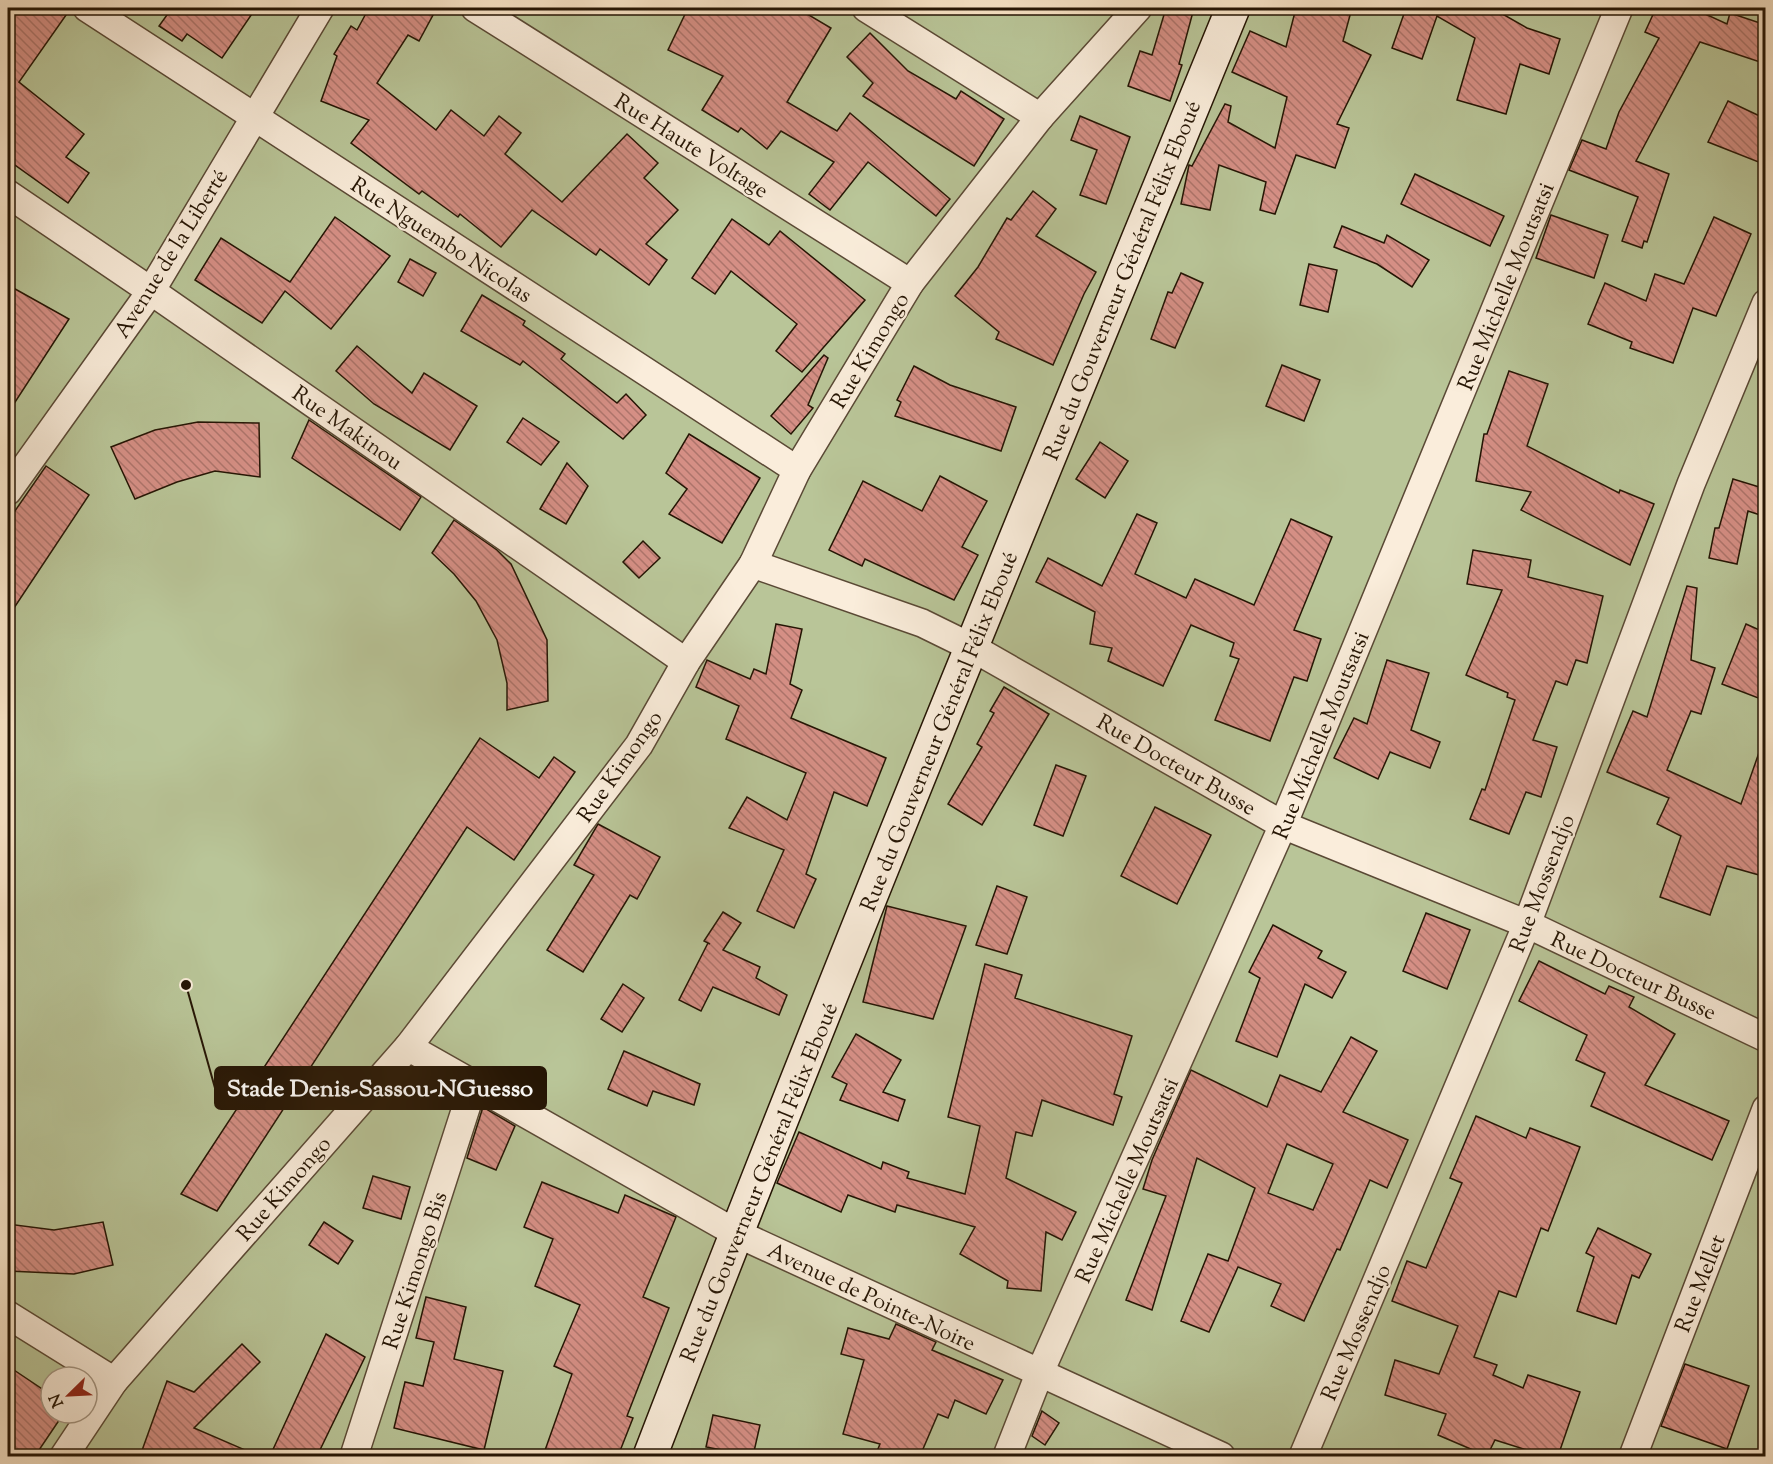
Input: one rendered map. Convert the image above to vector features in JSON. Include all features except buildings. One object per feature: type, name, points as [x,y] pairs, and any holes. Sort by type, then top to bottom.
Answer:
[{"type":"main road","name":"Rue du Gouverneur Général Félix Eboué","points":[[650,1456],[736,1233],[971,646],[1233,8]]},
{"type":"street","name":"Rue Nguembo Nicolas","points":[[87,8],[797,470]]},
{"type":"street","name":"Avenue de la Liberté","points":[[8,491],[151,291],[320,8]]},
{"type":"street","name":"Rue Haute Voltage","points":[[475,8],[910,283]]},
{"type":"street","points":[[866,8],[1040,117]]},
{"type":"street","name":"Rue Kimongo","points":[[64,1456],[114,1381],[408,1047],[639,745],[686,662],[753,564],[797,470],[910,283],[1040,117],[1138,8]]},
{"type":"street","name":"Rue Michelle Moutsatsi","points":[[1007,1456],[1040,1372],[1283,825],[1619,8]]},
{"type":"street","name":"Rue Makinou","points":[[8,194],[686,662]]},
{"type":"street","name":"Rue Mossendjo","points":[[1303,1456],[1527,924],[1691,484],[1766,303]]},
{"type":"street","name":"Rue Docteur Busse","points":[[753,564],[922,623],[971,646],[1283,825],[1527,924],[1766,1038]]},
{"type":"street","name":"Avenue de Pointe-Noire","points":[[408,1047],[736,1233],[1221,1456]]},
{"type":"street","name":"Rue Kimongo Bis","points":[[354,1456],[474,1083]]},
{"type":"street","name":"Rue Mellet","points":[[1633,1456],[1766,1109]]},
{"type":"street","points":[[8,1315],[114,1381]]},
{"type":"green space","points":[[8,8],[1765,8],[1765,1456],[8,1456]]},
{"type":"place","name":"Stade Denis-Sassou-NGuesso","points":[[186,985]]}]
